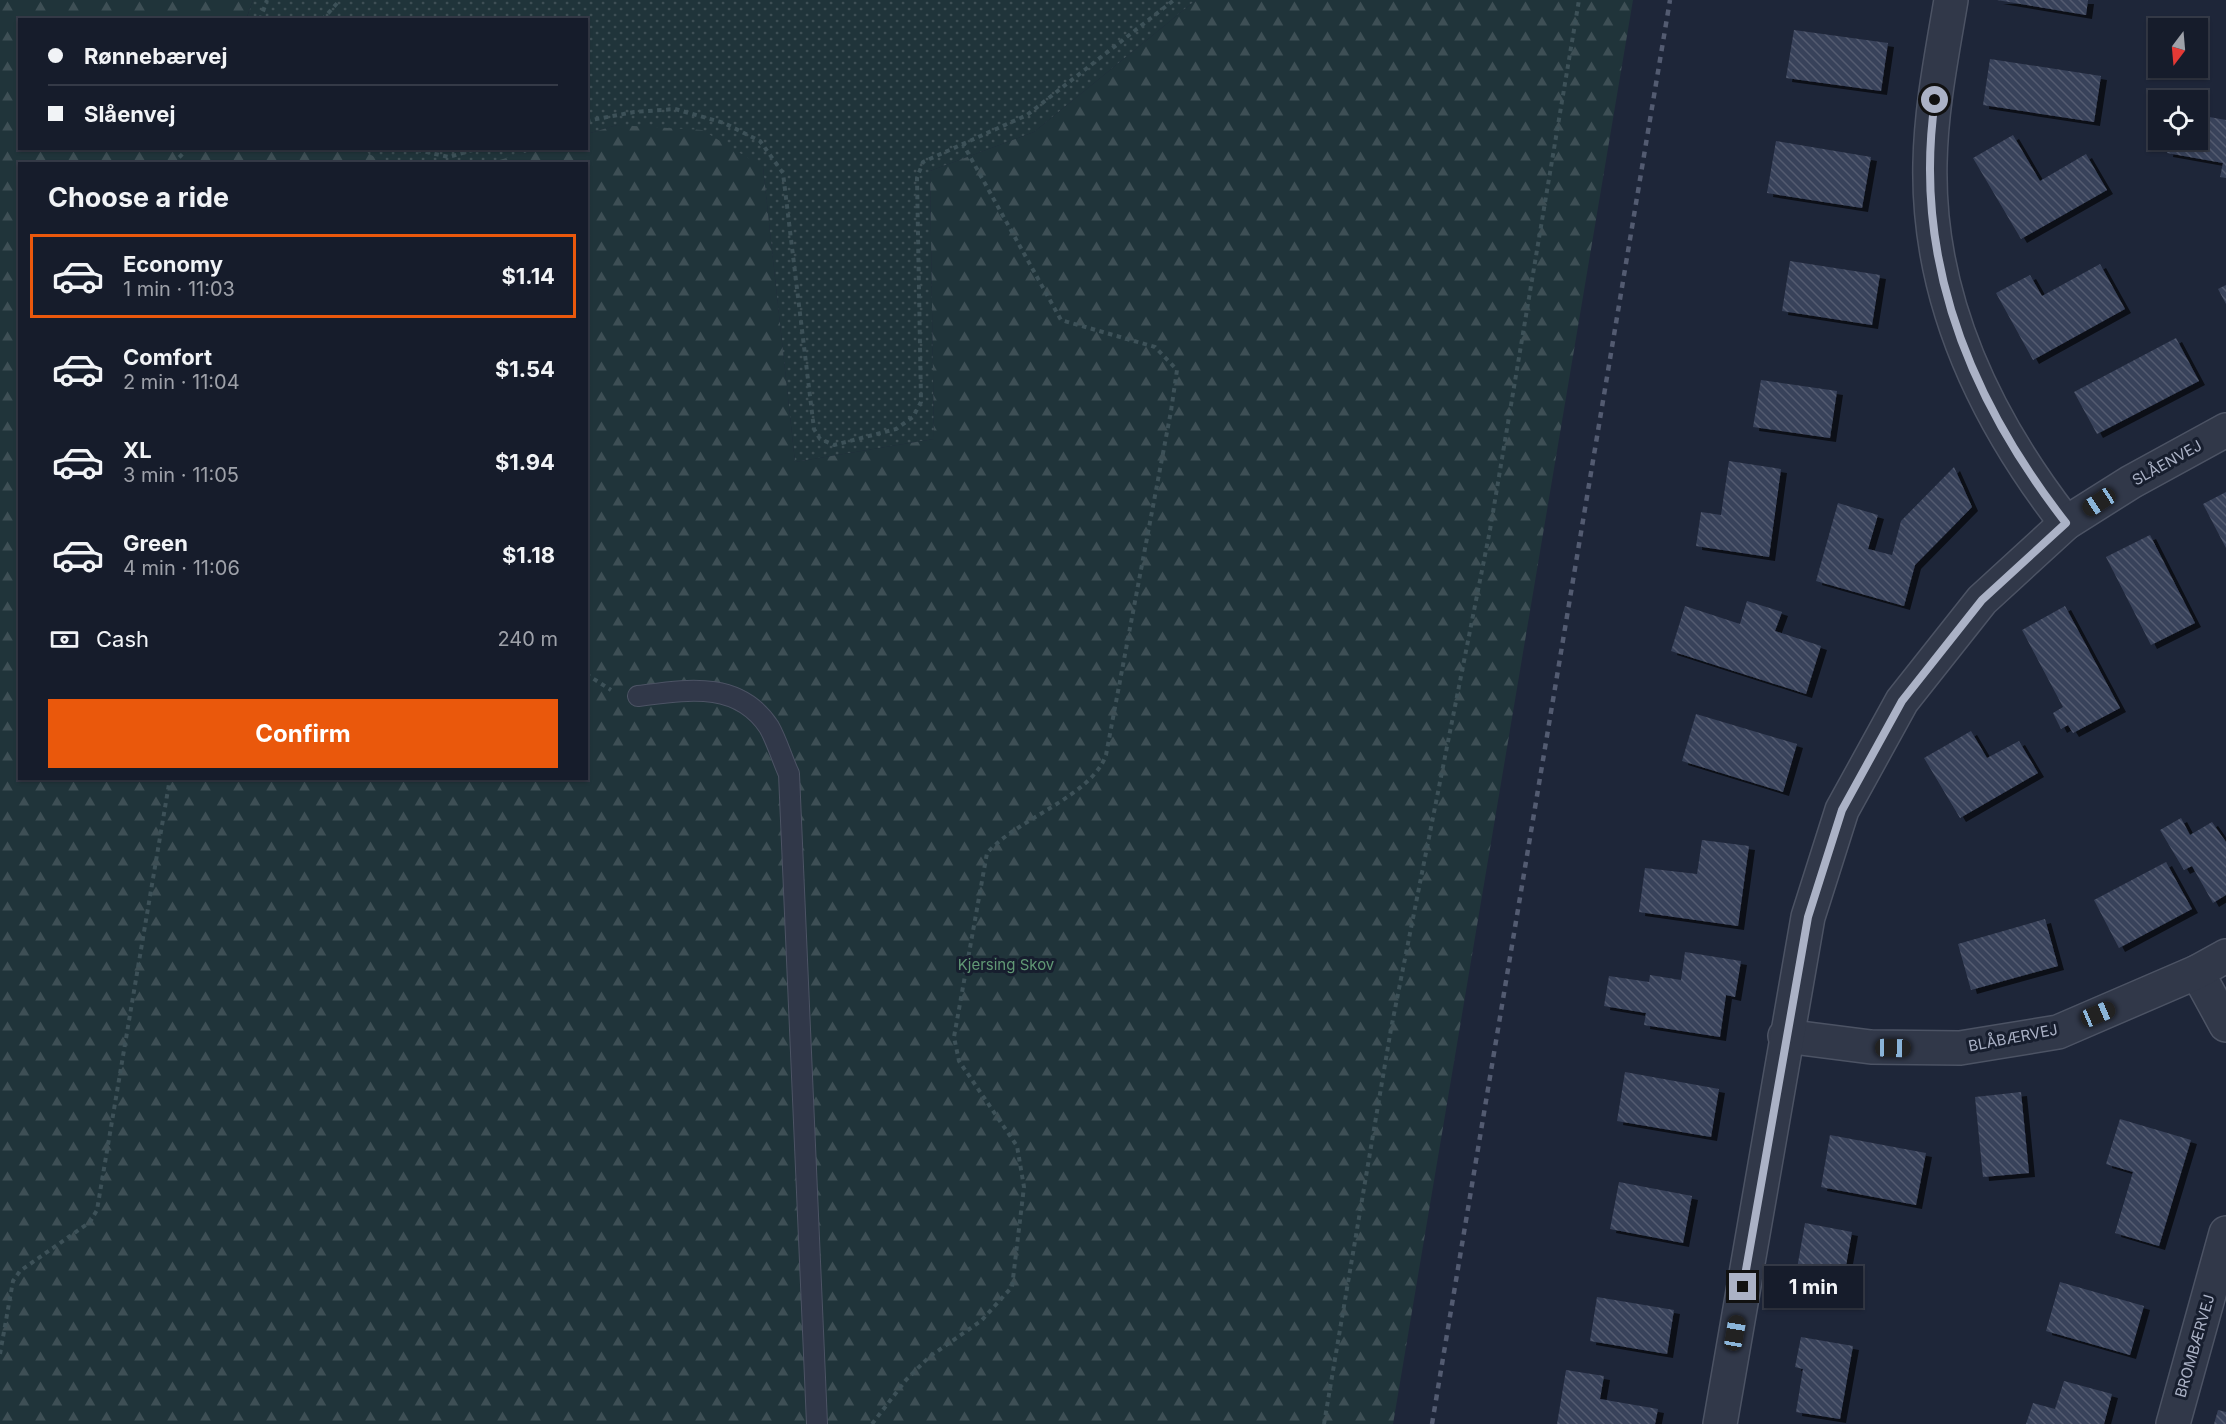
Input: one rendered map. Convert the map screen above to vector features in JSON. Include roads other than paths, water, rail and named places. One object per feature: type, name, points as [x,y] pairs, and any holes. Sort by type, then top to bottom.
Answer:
[{"type":"street","points":[[1950,0],[1932,120],[1930,165],[1932,218],[1947,301],[1963,350],[1981,392],[2020,459],[2066,523]]},
{"type":"street","name":"SLÅENVEJ","points":[[1719,1424],[1785,1036],[1808,917],[1847,800],[1902,701],[1982,600],[2066,523],[2131,482],[2226,430]]},
{"type":"street","name":"BLÅBÆRVEJ","points":[[1785,1036],[1871,1047],[1960,1048],[2058,1032],[2197,972],[2226,956]]},
{"type":"street","points":[[2197,972],[2226,1025]]},
{"type":"street","name":"BROMBÆRVEJ","points":[[2173,1424],[2226,1233]]},
{"type":"lane","points":[[638,696],[680,691],[729,694],[749,705],[769,728],[789,774],[817,1424]]},
{"type":"railway","points":[[1432,1424],[1670,0]]},
{"type":"park label","name":"Kjersing Skov","points":[[1006,965]]}]
